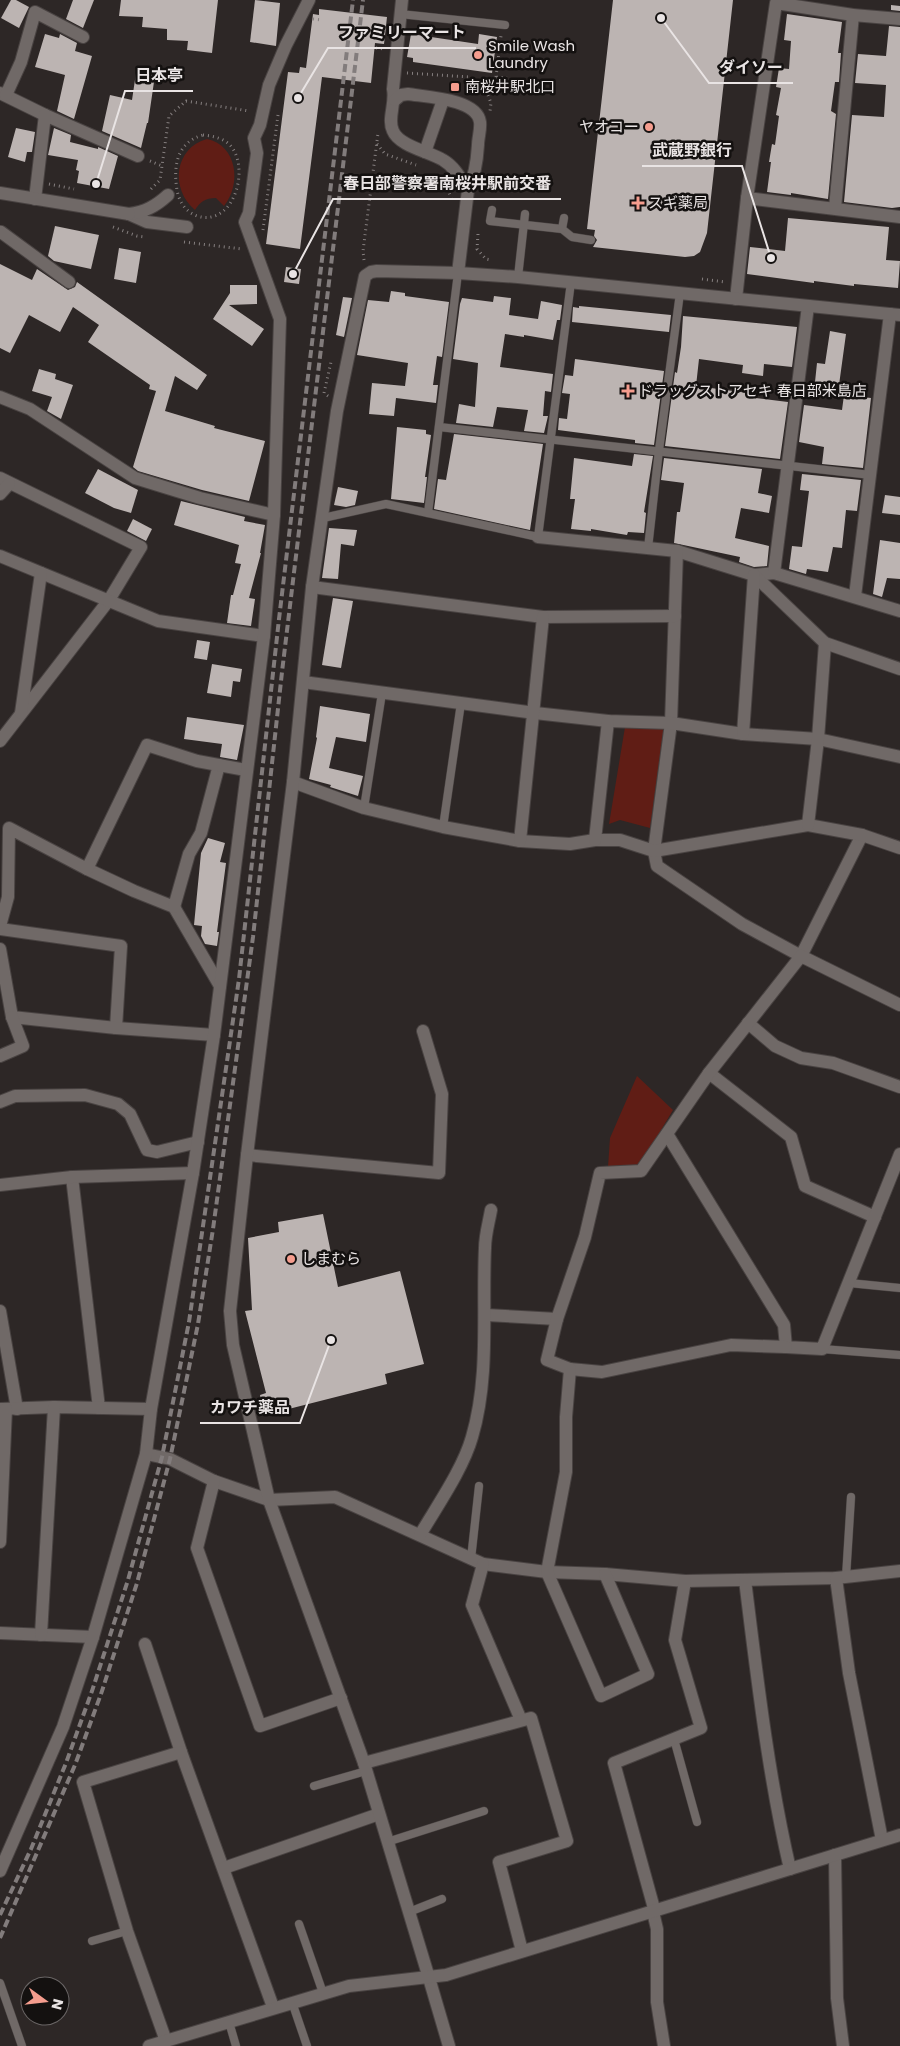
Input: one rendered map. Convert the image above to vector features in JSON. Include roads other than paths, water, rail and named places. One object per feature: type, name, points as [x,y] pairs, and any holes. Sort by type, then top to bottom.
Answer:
[{"type":"street","points":[[402,0],[393,89],[395,100],[391,124],[394,134],[402,142],[443,160],[454,168],[468,190]]},
{"type":"street","points":[[736,299],[747,198],[776,3],[853,15],[900,18]]},
{"type":"street","points":[[0,1871],[63,1727],[93,1637],[146,1454],[151,1409],[193,1173],[214,1035],[264,636],[274,515],[280,319],[244,222],[249,213],[257,153],[254,138],[260,125],[262,97],[286,45],[311,6]]},
{"type":"street","points":[[83,37],[35,12],[21,62],[3,94],[45,115],[138,156]]},
{"type":"street","points":[[835,208],[853,15]]},
{"type":"street","points":[[395,100],[401,95],[408,94],[467,106],[475,111],[480,122],[476,167],[468,190],[458,273]]},
{"type":"street","points":[[426,152],[443,100]]},
{"type":"street","points":[[35,199],[45,115]]},
{"type":"street","points":[[0,193],[129,214],[147,222],[187,228]]},
{"type":"street","points":[[129,214],[151,208],[168,195]]},
{"type":"street","points":[[747,198],[900,217]]},
{"type":"street","points":[[0,233],[69,282]]},
{"type":"street","points":[[449,2046],[365,1767],[269,1500],[234,1345],[230,1311],[292,782],[312,587],[337,411],[365,276],[377,271],[518,277],[895,315],[871,475],[856,596]]},
{"type":"street","points":[[774,573],[786,466],[808,306]]},
{"type":"street","points":[[0,397],[30,409],[135,478],[200,498],[274,515]]},
{"type":"street","points":[[0,494],[4,481],[142,547],[109,600],[20,715],[2,735]]},
{"type":"street","points":[[538,537],[677,551],[754,575],[774,573],[856,596],[900,611]]},
{"type":"street","points":[[677,551],[671,723],[654,851],[657,866],[742,924],[801,956],[900,1005]]},
{"type":"street","points":[[0,556],[158,621],[264,636]]},
{"type":"street","points":[[20,715],[42,573]]},
{"type":"street","points":[[754,575],[825,643],[900,669]]},
{"type":"street","points":[[743,734],[754,575]]},
{"type":"street","points":[[312,587],[543,617],[675,616]]},
{"type":"street","points":[[520,841],[543,617]]},
{"type":"street","points":[[808,825],[818,739],[825,643]]},
{"type":"street","points":[[303,682],[534,713],[608,721],[671,723],[743,734],[818,739],[900,757]]},
{"type":"street","points":[[595,840],[608,721]]},
{"type":"street","points":[[88,869],[147,745],[197,761],[246,770]]},
{"type":"street","points":[[174,907],[189,854],[202,833],[219,765]]},
{"type":"street","points":[[292,782],[364,808],[443,828],[520,841],[570,844],[595,840],[620,840],[654,851],[808,825],[862,835],[900,848]]},
{"type":"street","points":[[116,1028],[121,946],[0,928],[8,896],[9,828],[88,869],[134,891],[174,907],[220,986]]},
{"type":"street","points":[[862,835],[801,956],[709,1073],[641,1171],[600,1173],[585,1237],[557,1319],[547,1360],[570,1369],[602,1372],[731,1345],[822,1349],[900,1154]]},
{"type":"street","points":[[0,949],[12,1016],[23,1046],[0,1056]]},
{"type":"street","points":[[12,1016],[116,1028],[214,1035]]},
{"type":"street","points":[[748,1023],[775,1046],[801,1058],[832,1063],[900,1087]]},
{"type":"street","points":[[247,1155],[439,1173],[442,1094],[423,1031]]},
{"type":"street","points":[[709,1073],[792,1137],[805,1186],[874,1218]]},
{"type":"street","points":[[0,1102],[15,1096],[85,1095],[118,1104],[130,1114],[147,1150],[157,1152],[198,1142]]},
{"type":"street","points":[[667,1134],[784,1325],[786,1347]]},
{"type":"street","points":[[0,1185],[72,1177],[193,1173]]},
{"type":"street","points":[[72,1177],[99,1408]]},
{"type":"street","points":[[420,1535],[461,1462],[472,1438],[480,1397],[486,1314],[485,1246],[490,1210]]},
{"type":"street","points":[[0,1311],[8,1409],[0,1542]]},
{"type":"street","points":[[486,1314],[557,1319]]},
{"type":"street","points":[[570,1369],[566,1417],[566,1472],[547,1572],[601,1696],[648,1674],[605,1574]]},
{"type":"street","points":[[8,1409],[54,1407],[151,1409]]},
{"type":"street","points":[[41,1635],[54,1407]]},
{"type":"street","points":[[146,1454],[170,1459],[214,1481],[269,1500],[335,1498],[477,1561],[547,1572],[605,1574],[685,1581],[841,1578],[900,1571]]},
{"type":"street","points":[[214,1481],[197,1548],[260,1726],[341,1698]]},
{"type":"street","points":[[477,1561],[472,1605],[521,1720]]},
{"type":"street","points":[[841,1578],[849,1673],[882,1840]]},
{"type":"street","points":[[745,1580],[778,1819],[790,1868]]},
{"type":"street","points":[[664,2046],[657,2002],[657,1928],[614,1763],[701,1728],[675,1640],[685,1581]]},
{"type":"street","points":[[0,1633],[93,1637]]},
{"type":"street","points":[[145,1644],[181,1752],[273,2008]]},
{"type":"street","points":[[365,1767],[531,1718],[566,1841],[499,1862],[522,1951]]},
{"type":"street","points":[[174,2041],[127,1930],[83,1782],[181,1752]]},
{"type":"street","points":[[224,1868],[379,1814]]},
{"type":"street","points":[[149,2046],[174,2041],[323,1992],[349,1986],[446,1975],[900,1835]]},
{"type":"street","points":[[835,1855],[837,1998],[843,2046]]},
{"type":"lane","points":[[400,14],[504,25]]},
{"type":"lane","points":[[492,210],[490,221],[562,229],[572,237],[591,240]]},
{"type":"lane","points":[[518,277],[525,214]]},
{"type":"lane","points":[[562,229],[564,218]]},
{"type":"lane","points":[[428,513],[458,273]]},
{"type":"lane","points":[[323,518],[386,504],[538,537],[571,282]]},
{"type":"lane","points":[[648,548],[680,293]]},
{"type":"lane","points":[[439,427],[871,475]]},
{"type":"lane","points":[[364,808],[382,693]]},
{"type":"lane","points":[[443,828],[461,703]]},
{"type":"lane","points":[[849,1283],[900,1288]]},
{"type":"lane","points":[[822,1349],[900,1355]]},
{"type":"lane","points":[[477,1561],[479,1486]]},
{"type":"lane","points":[[841,1578],[851,1497]]},
{"type":"lane","points":[[674,1739],[697,1822]]},
{"type":"lane","points":[[314,1786],[365,1767]]},
{"type":"lane","points":[[387,1842],[484,1811]]},
{"type":"lane","points":[[409,1912],[442,1899]]},
{"type":"lane","points":[[299,1924],[323,1992]]},
{"type":"lane","points":[[92,1941],[127,1930]]},
{"type":"lane","points":[[0,1983],[22,2046]]},
{"type":"lane","points":[[292,2002],[307,2046]]},
{"type":"lane","points":[[229,2022],[236,2046]]},
{"type":"railway","points":[[0,1915],[31,1849],[66,1763],[92,1691],[128,1580],[162,1457],[189,1322],[239,979],[279,619],[353,0]]},
{"type":"railway","points":[[0,1938],[75,1765],[101,1694],[137,1583],[170,1459],[198,1324],[253,937],[282,672],[363,0]]},
{"type":"place","name":"ダイソー","points":[[661,18]]},
{"type":"place","name":"Smile Wash Laundry","points":[[478,55]]},
{"type":"place","name":"南桜井駅北口","points":[[455,87]]},
{"type":"place","name":"ファミリーマート","points":[[298,98]]},
{"type":"place","name":"ヤオコー","points":[[649,127]]},
{"type":"place","name":"日本亭","points":[[96,184]]},
{"type":"place","name":"スギ薬局","points":[[638,203]]},
{"type":"place","name":"武蔵野銀行","points":[[771,258]]},
{"type":"place","name":"春日部警察署南桜井駅前交番","points":[[293,274]]},
{"type":"place","name":"ドラッグストアセキ 春日部米島店","points":[[628,391]]},
{"type":"place","name":"しまむら","points":[[291,1259]]},
{"type":"place","name":"カワチ薬品","points":[[331,1340]]}]
